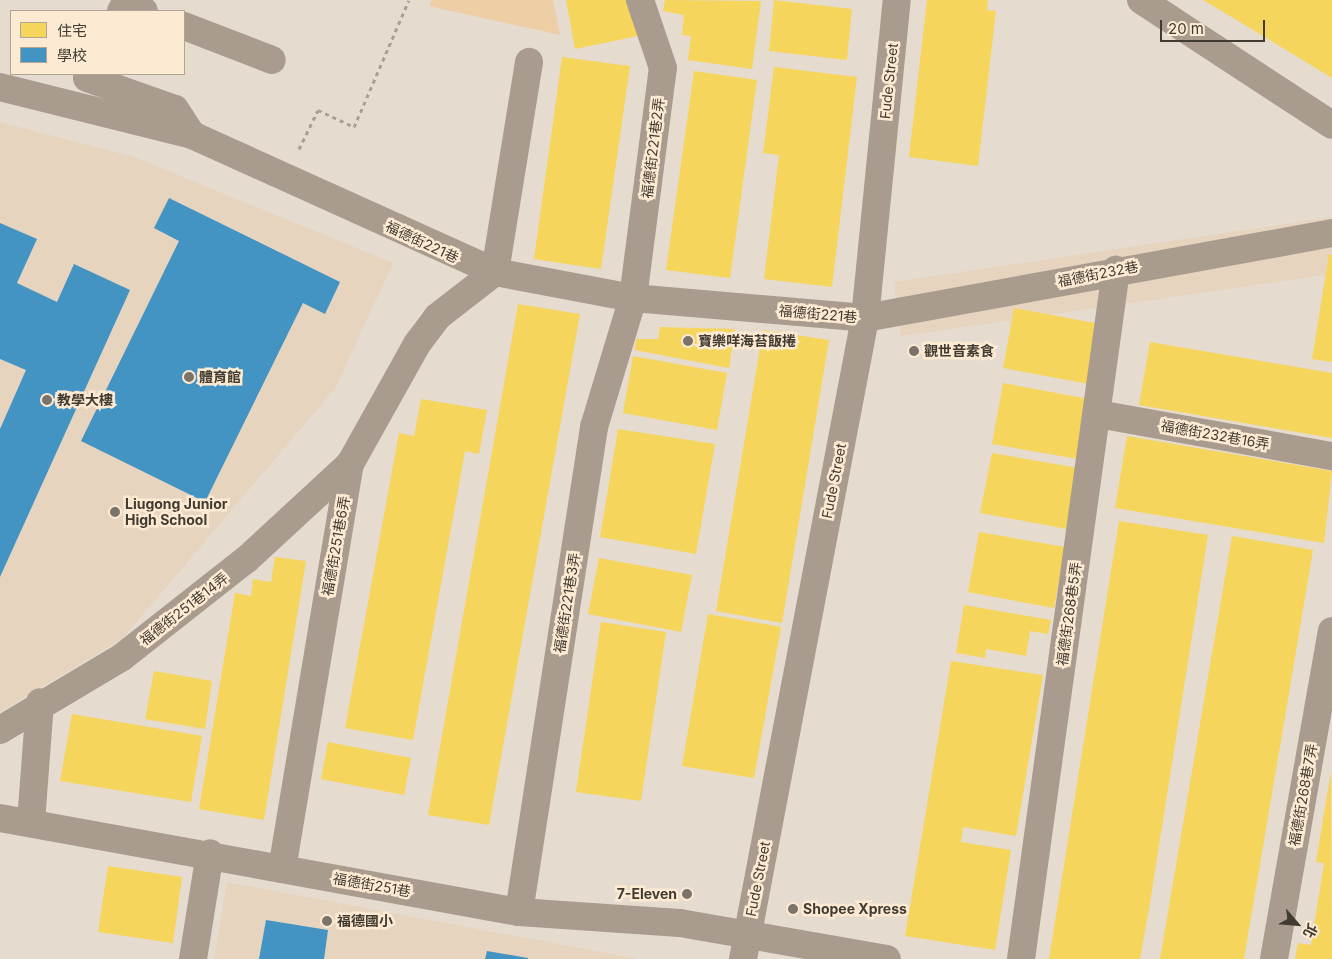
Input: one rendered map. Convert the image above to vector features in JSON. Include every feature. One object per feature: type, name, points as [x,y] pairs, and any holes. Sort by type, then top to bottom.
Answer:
[{"type":"street","name":"福德街221巷2弄","points":[[633,298],[663,68],[640,0]]},
{"type":"street","name":"Fude Street","points":[[745,947],[865,318],[897,0]]},
{"type":"street","points":[[1141,0],[1332,125]]},
{"type":"street","points":[[122,10],[125,4],[141,10]]},
{"type":"street","points":[[185,26],[272,60]]},
{"type":"street","points":[[496,272],[530,62]]},
{"type":"street","points":[[88,75],[86,78],[174,109],[192,134]]},
{"type":"street","name":"福德街221巷","points":[[0,87],[192,134],[285,179],[496,272],[633,298],[865,318]]},
{"type":"street","name":"福德街232巷","points":[[865,318],[1116,270],[1332,233]]},
{"type":"street","name":"福德街268巷5弄","points":[[1021,959],[1098,414],[1116,270]]},
{"type":"street","name":"福德街251巷6弄","points":[[282,869],[350,464],[417,344],[438,317],[496,272]]},
{"type":"street","name":"福德街221巷3弄","points":[[519,912],[594,427],[633,298]]},
{"type":"street","name":"福德街232巷16弄","points":[[1098,414],[1332,456]]},
{"type":"street","name":"福德街251巷14弄","points":[[0,730],[40,702],[121,658],[247,559],[350,464]]},
{"type":"street","name":"福德街268巷7弄","points":[[1274,959],[1332,631]]},
{"type":"street","points":[[30,822],[40,702]]},
{"type":"street","name":"福德街251巷","points":[[0,818],[210,853],[282,869],[519,912],[680,923],[745,947],[887,959]]},
{"type":"street","points":[[193,959],[210,853]]},
{"type":"path","points":[[285,179],[318,110],[354,127],[409,0]]},
{"type":"shaded area","points":[[432,0],[553,0],[560,35],[429,6]]},
{"type":"shaded area","name":"Liugong Junior High School","points":[[0,122],[134,157],[393,263],[336,387],[123,638],[0,712]]},
{"type":"shaded area","points":[[1332,217],[1332,274],[901,336],[894,282]]},
{"type":"shaded area","name":"福德國小","points":[[227,882],[639,959],[214,959]]},
{"type":"building: 住宅","points":[[566,0],[630,0],[638,36],[575,49]]},
{"type":"building: 住宅","points":[[665,0],[761,1],[752,69],[688,60],[691,36],[682,35],[684,15],[663,11]]},
{"type":"building: 住宅","points":[[774,0],[852,9],[847,60],[769,51]]},
{"type":"building: 住宅","points":[[927,0],[988,0],[987,10],[996,11],[978,166],[909,157]]},
{"type":"building: 住宅","points":[[1203,0],[1332,0],[1332,78],[1245,25]]},
{"type":"building: 住宅","points":[[562,57],[630,66],[601,269],[534,259]]},
{"type":"building: 住宅","points":[[774,67],[857,77],[832,287],[764,279],[779,155],[763,153]]},
{"type":"building: 住宅","points":[[694,71],[757,80],[730,278],[666,270]]},
{"type":"building: 住宅","points":[[1329,254],[1332,255],[1332,362],[1312,359]]},
{"type":"building: 住宅","points":[[518,304],[580,314],[489,825],[428,815]]},
{"type":"building: 住宅","points":[[1014,308],[1100,324],[1089,384],[1003,368]]},
{"type":"building: 住宅","points":[[660,327],[735,329],[729,368],[635,350],[636,339],[658,339]]},
{"type":"building: 住宅","points":[[763,330],[829,340],[782,623],[716,611]]},
{"type":"building: 住宅","points":[[1150,342],[1332,373],[1332,438],[1139,405]]},
{"type":"building: 住宅","points":[[633,356],[727,373],[717,430],[623,413]]},
{"type":"building: 住宅","points":[[1003,383],[1089,399],[1078,459],[992,444]]},
{"type":"building: 住宅","points":[[421,399],[487,410],[479,454],[465,451],[413,740],[345,728],[399,433],[414,436]]},
{"type":"building: 住宅","points":[[618,429],[715,444],[696,554],[600,537]]},
{"type":"building: 住宅","points":[[1127,436],[1332,471],[1324,543],[1115,508]]},
{"type":"building: 住宅","points":[[992,453],[1078,468],[1067,529],[980,513]]},
{"type":"building: 住宅","points":[[1119,521],[1208,535],[1150,903],[1140,959],[1049,959]]},
{"type":"building: 住宅","points":[[979,532],[1065,547],[1054,608],[968,592]]},
{"type":"building: 住宅","points":[[1232,536],[1313,550],[1244,959],[1160,959]]},
{"type":"building: 住宅","points":[[275,557],[306,561],[264,820],[199,809],[235,593],[251,596],[253,579],[271,582]]},
{"type":"building: 住宅","points":[[599,558],[692,575],[681,632],[588,614]]},
{"type":"building: 住宅","points":[[964,605],[1051,620],[1048,634],[1030,631],[1026,656],[986,649],[985,658],[956,653]]},
{"type":"building: 住宅","points":[[708,614],[781,627],[754,778],[682,766]]},
{"type":"building: 住宅","points":[[601,622],[666,632],[641,801],[576,792]]},
{"type":"building: 住宅","points":[[951,661],[1043,675],[1016,836],[963,827],[961,842],[1011,850],[995,950],[905,936]]},
{"type":"building: 住宅","points":[[154,671],[212,681],[205,729],[145,719]]},
{"type":"building: 住宅","points":[[72,714],[202,736],[191,802],[60,781]]},
{"type":"building: 住宅","points":[[328,742],[411,758],[404,795],[321,779]]},
{"type":"building: 住宅","points":[[1331,771],[1332,959],[1295,959],[1298,943],[1311,945],[1324,863],[1316,862]]},
{"type":"building: 住宅","points":[[108,866],[182,877],[173,943],[98,932]]},
{"type":"building: 學校","name":"體育館","points":[[169,198],[340,282],[325,314],[303,303],[205,502],[81,441],[179,241],[154,228]]},
{"type":"building: 學校","name":"教學大樓","points":[[0,223],[37,239],[17,283],[57,302],[74,264],[130,290],[0,577],[0,429],[26,370],[0,359]]},
{"type":"building: 學校","points":[[266,920],[328,930],[324,959],[259,959]]},
{"type":"building: 學校","points":[[487,951],[528,958],[528,959],[485,959]]},
{"type":"place","name":"寶樂咩海苔飯捲","points":[[688,341]]},
{"type":"place","name":"觀世音素食","points":[[914,351]]},
{"type":"place","name":"體育館","points":[[189,377]]},
{"type":"place","name":"教學大樓","points":[[47,400]]},
{"type":"place","name":"Liugong Junior High School","points":[[115,512]]},
{"type":"place","name":"7-Eleven","points":[[687,894]]},
{"type":"place","name":"Shopee Xpress","points":[[793,909]]},
{"type":"place","name":"福德國小","points":[[327,921]]}]
